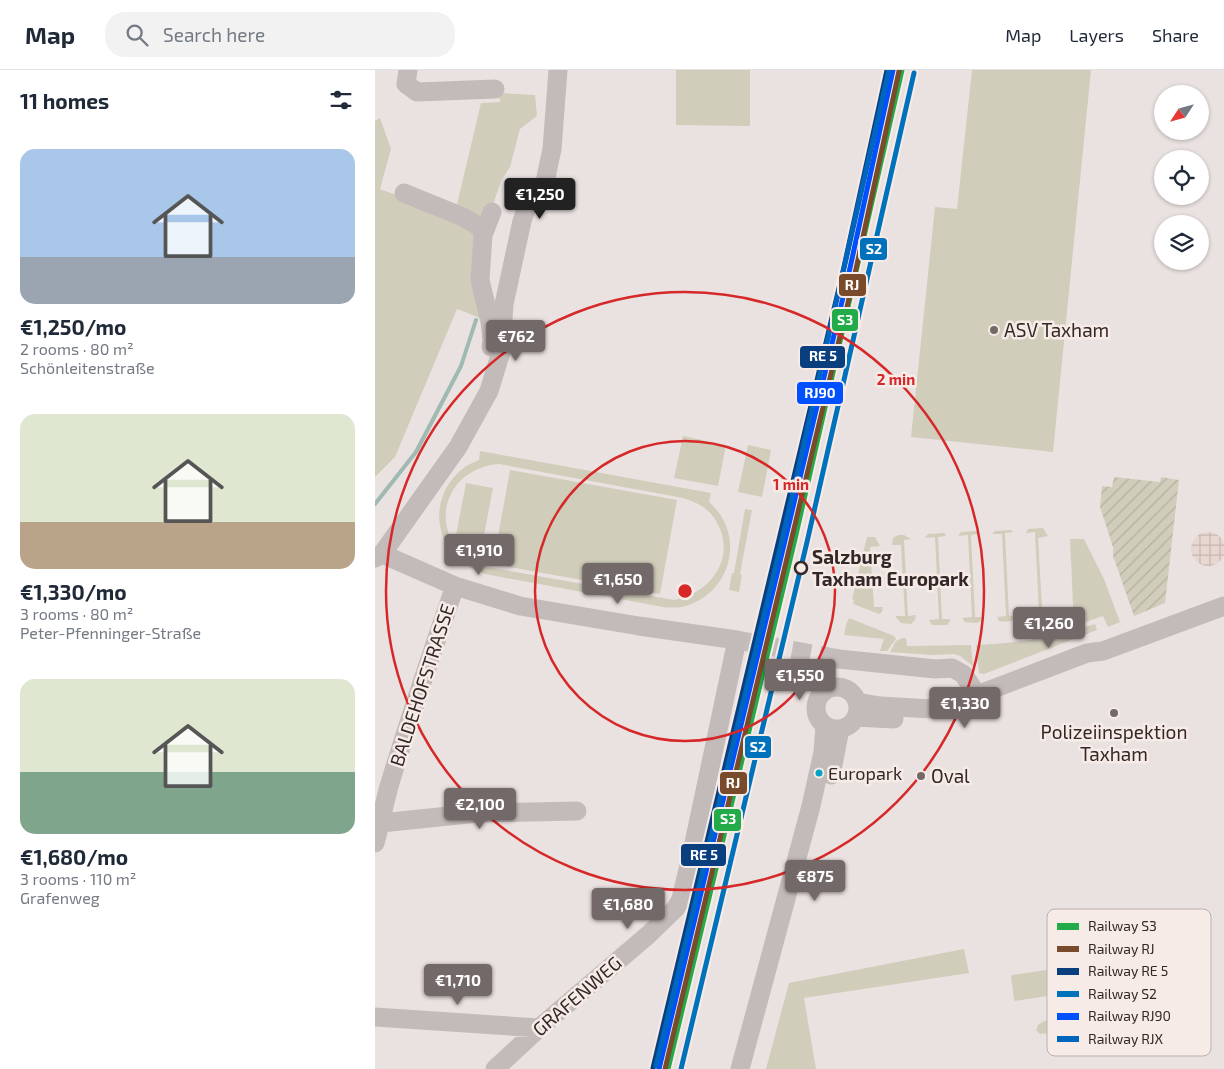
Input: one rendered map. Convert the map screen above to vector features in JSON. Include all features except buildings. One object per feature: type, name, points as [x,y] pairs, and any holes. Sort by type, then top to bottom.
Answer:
[{"type":"street","points":[[408,70],[406,84],[417,92],[495,89]]},
{"type":"street","points":[[455,586],[379,556],[458,447],[489,391],[501,352],[504,304],[527,205],[530,197],[545,182],[552,149],[557,70]]},
{"type":"street","points":[[404,193],[475,223],[483,235]]},
{"type":"street","points":[[481,407],[492,340],[481,280],[483,235],[492,212]]},
{"type":"street","name":"GRAFENWEG","points":[[455,586],[535,609],[737,640],[705,796],[681,899],[676,908],[495,1069]]},
{"type":"street","name":"BALDEHOFSTRASSE","points":[[375,843],[386,798],[413,709],[455,586]]},
{"type":"street","points":[[856,710],[880,706],[932,709],[957,703],[1087,652],[1103,651],[1224,606]]},
{"type":"street","points":[[856,710],[915,721],[944,717],[1091,662],[1103,651]]},
{"type":"street","points":[[839,659],[935,669],[952,668],[963,674],[975,690],[980,693]]},
{"type":"street","points":[[832,688],[844,689],[854,697],[856,710],[847,727],[833,727],[820,721],[816,708],[817,702],[825,691],[832,688]]},
{"type":"street","points":[[740,1069],[811,806],[823,752],[833,727]]},
{"type":"street","points":[[754,1069],[830,780],[833,727]]},
{"type":"street","points":[[381,823],[478,813],[577,811]]},
{"type":"street","points":[[375,1017],[539,1028]]},
{"type":"shaded area","points":[[676,70],[750,70],[750,126],[676,125]]},
{"type":"shaded area","name":"ASV Taxham","points":[[972,70],[1091,70],[1053,452],[911,437],[935,207],[957,209]]},
{"type":"shaded area","points":[[499,93],[535,95],[537,116],[520,129],[510,167],[501,181],[491,211],[483,319],[457,309],[395,457],[375,477],[375,121],[380,118],[391,149],[380,189],[454,217],[481,103],[500,102]]},
{"type":"shaded area","points":[[683,436],[726,445],[718,486],[674,478]]},
{"type":"shaded area","points":[[748,445],[771,450],[762,497],[738,492]]},
{"type":"shaded area","points":[[480,451],[711,493],[709,502],[720,515],[727,529],[730,544],[729,559],[724,574],[716,587],[704,597],[689,605],[673,608],[485,574],[467,566],[458,559],[443,537],[439,512],[447,487],[455,476],[467,466],[479,460]],"holes":[[[499,464],[683,498],[702,506],[713,516],[720,529],[723,554],[715,575],[707,584],[686,597],[674,600],[487,567],[463,554],[452,540],[447,526],[446,511],[449,497],[457,485],[468,475],[482,467]]]},
{"type":"shaded area","points":[[510,470],[677,500],[660,594],[493,564]]},
{"type":"shaded area","points":[[1114,477],[1160,482],[1161,477],[1179,480],[1165,603],[1134,616],[1113,556],[1113,547],[1100,507],[1102,486],[1112,487]]},
{"type":"shaded area","points":[[466,483],[493,488],[483,540],[456,535]]},
{"type":"shaded area","points":[[745,509],[752,510],[740,574],[742,575],[739,592],[729,590],[732,573],[734,573]]},
{"type":"shaded area","points":[[1043,528],[1048,536],[1038,538],[1042,608],[1051,608],[1051,610],[1044,615],[1032,617],[1030,614],[1039,613],[1035,532],[1026,533],[1028,529]]},
{"type":"shaded area","points":[[1011,530],[1013,532],[1005,533],[1009,616],[1017,615],[1017,618],[1007,622],[999,621],[997,617],[1006,616],[1002,534],[992,534],[995,531]]},
{"type":"shaded area","points":[[977,531],[979,534],[971,535],[975,617],[983,617],[983,619],[982,621],[969,623],[965,622],[962,618],[972,617],[968,535],[958,536],[961,532]]},
{"type":"shaded area","points":[[1208,532],[1220,537],[1225,549],[1220,561],[1208,566],[1196,561],[1191,549],[1196,537]]},
{"type":"shaded area","points":[[944,533],[946,536],[938,537],[942,619],[950,619],[950,621],[947,625],[932,625],[929,620],[939,619],[935,537],[925,538],[928,534]]},
{"type":"shaded area","points":[[898,535],[904,535],[911,539],[904,540],[908,616],[916,615],[915,620],[911,624],[901,623],[895,616],[905,616],[901,545],[892,545],[893,538]]},
{"type":"shaded area","points":[[867,537],[875,537],[880,546],[870,547],[874,607],[883,607],[882,612],[879,614],[853,604],[854,600],[852,599]]},
{"type":"shaded area","points":[[1070,539],[1084,539],[1104,579],[1120,622],[1108,627],[1103,616],[1074,626]]},
{"type":"shaded area","points":[[849,618],[894,636],[896,639],[887,651],[880,651],[884,639],[844,635]]},
{"type":"shaded area","points":[[1095,624],[1097,630],[984,674],[979,673],[976,645],[1036,639]]},
{"type":"shaded area","points":[[906,638],[907,646],[971,645],[973,666],[960,656],[954,654],[932,655],[890,652],[896,641]]},
{"type":"shaded area","points":[[964,949],[969,973],[804,998],[816,1069],[766,1069],[789,983]]},
{"type":"shaded area","points":[[1047,970],[1047,996],[1015,1001],[1012,975]]},
{"type":"shaded area","points":[[1047,1021],[1047,1033],[1040,1034],[1036,1030],[1038,1025]]},
{"type":"waterway","points":[[375,504],[416,452],[461,366],[476,320]]},
{"type":"tunnel","points":[[737,640],[839,659]]},
{"type":"rail line","name":"RJX","points":[[656,1066],[783,536],[889,70]]},
{"type":"rail line","name":"RJ90","points":[[659,1069],[850,268],[893,70]]},
{"type":"rail line","name":"S3","points":[[668,1069],[795,539],[902,70]]},
{"type":"rail line","name":"RJ","points":[[665,1069],[856,269],[899,71]]},
{"type":"rail line","name":"S2","points":[[681,1069],[807,542],[914,73]]},
{"type":"transit line","points":[[653,1068],[844,267],[887,70]]},
{"type":"place","name":"ASV Taxham","points":[[994,330]]},
{"type":"place","name":"Salzburg Taxham Europark","points":[[801,568]]},
{"type":"place","name":"Polizeiinspektion Taxham","points":[[1114,713]]},
{"type":"place","name":"Europark","points":[[819,773]]},
{"type":"place","name":"Oval","points":[[921,776]]}]
